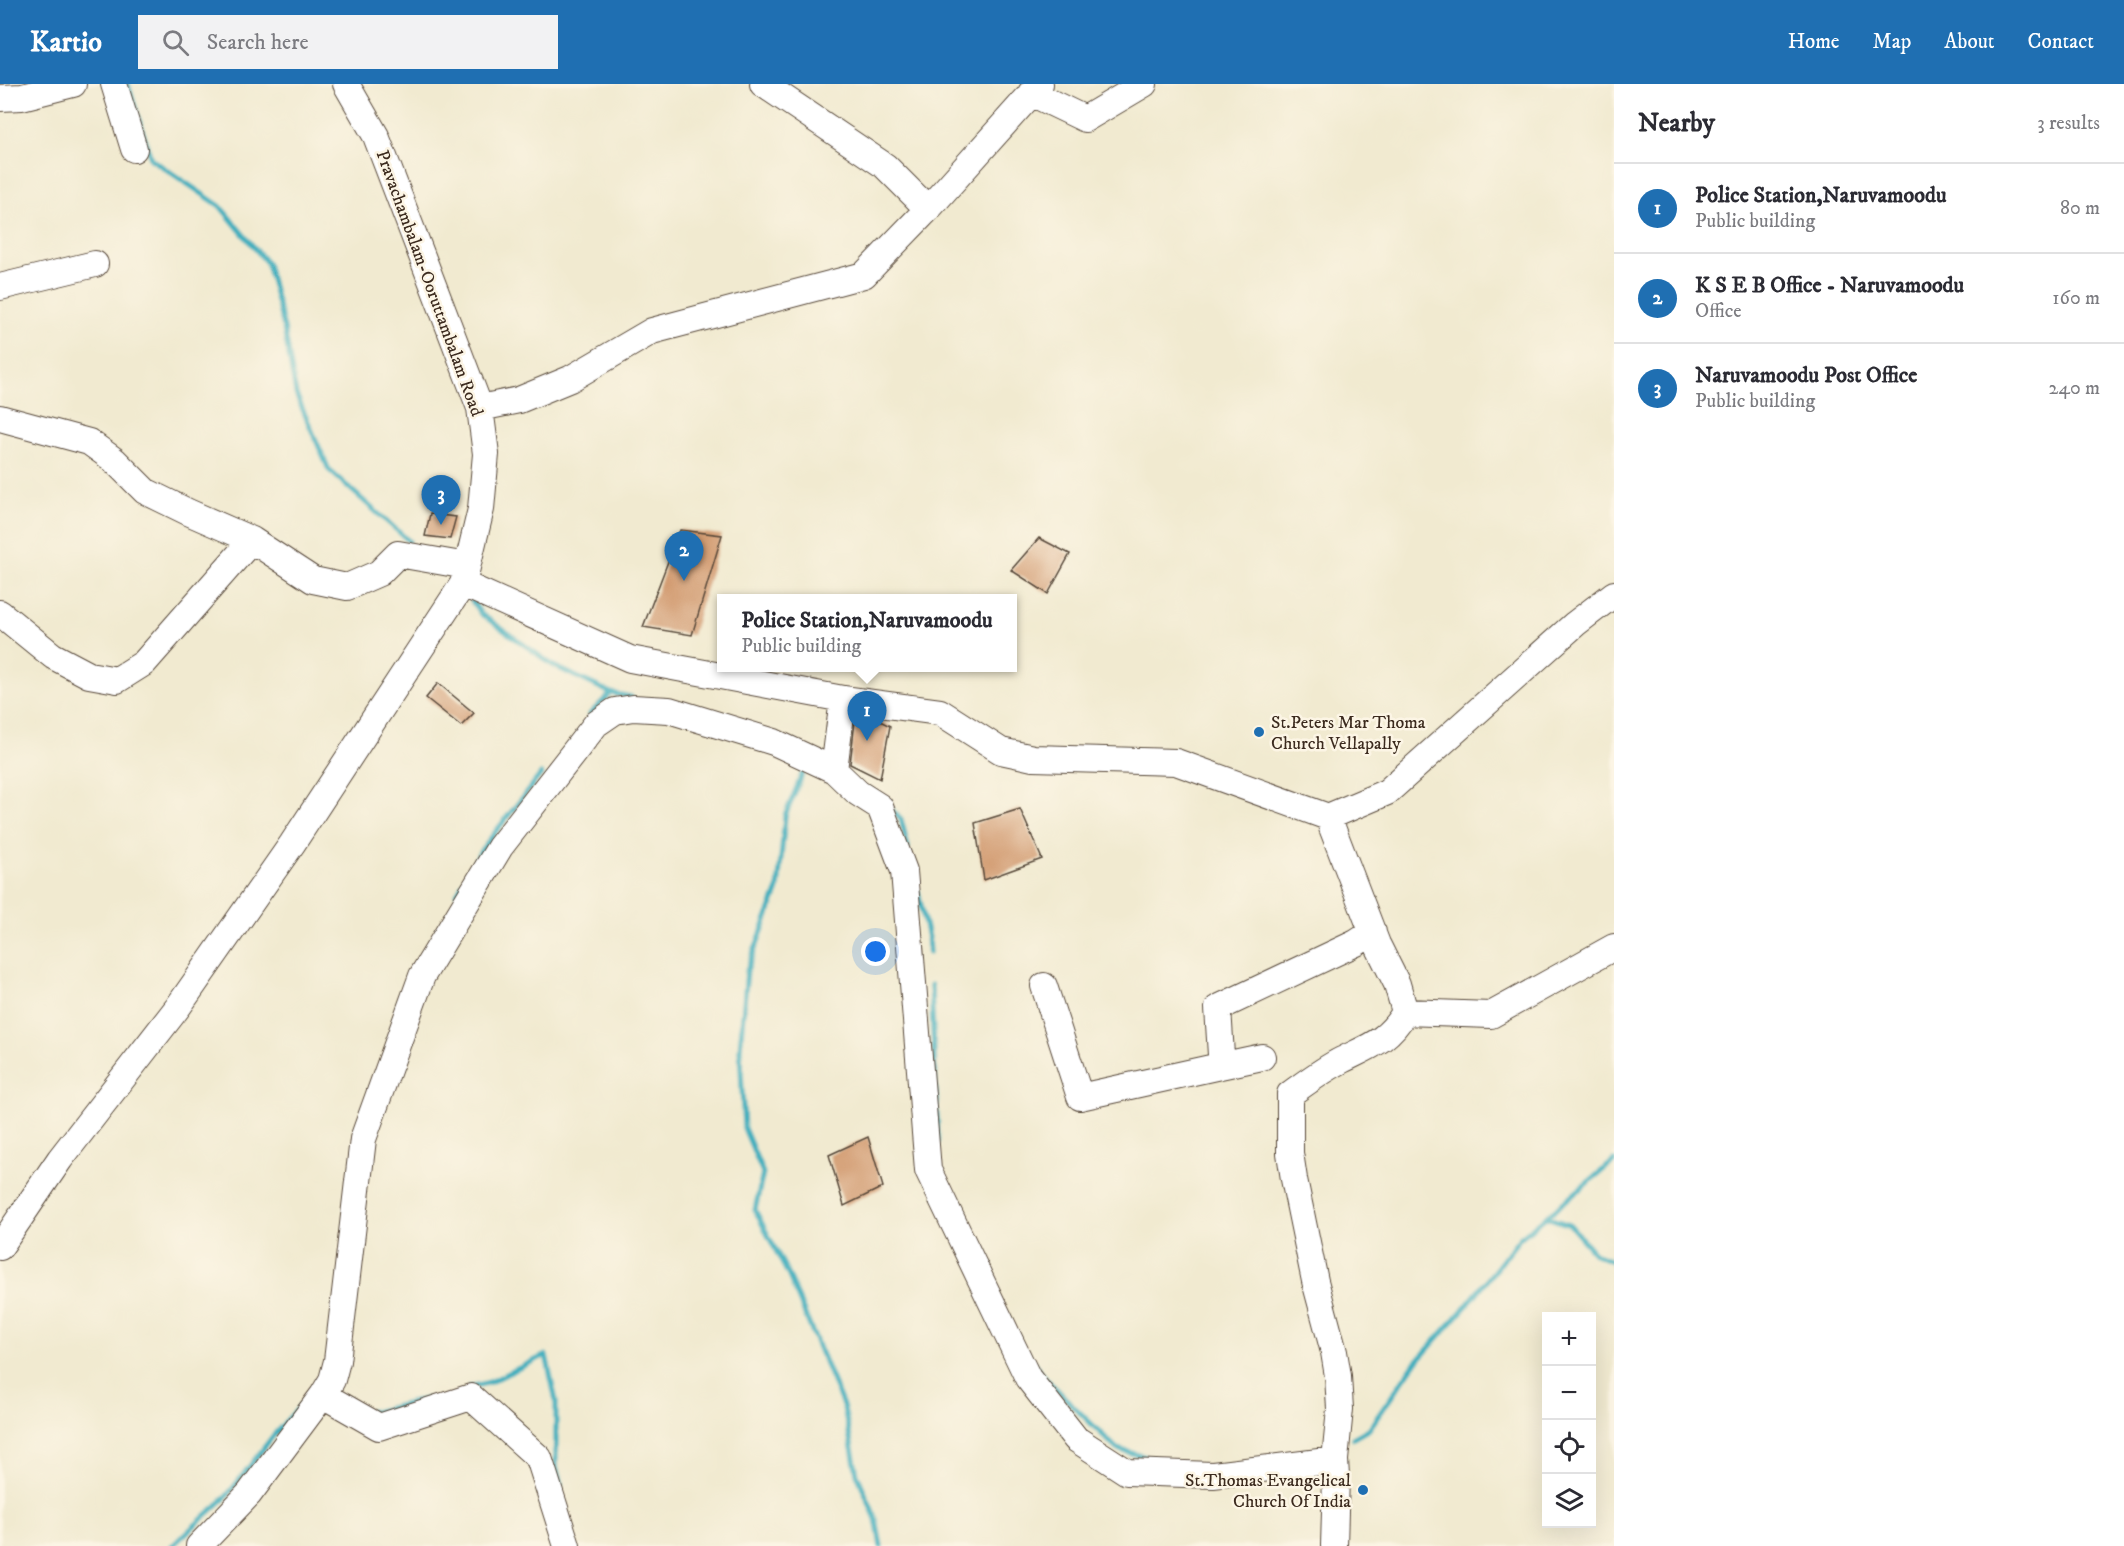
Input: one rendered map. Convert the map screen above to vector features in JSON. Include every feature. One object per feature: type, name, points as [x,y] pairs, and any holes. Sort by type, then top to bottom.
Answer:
[{"type":"street","points":[[0,98],[22,97],[73,84]]},
{"type":"street","points":[[114,84],[134,149]]},
{"type":"street","name":"Pravachambalam-Ooruttambalam Road","points":[[0,1247],[60,1159],[178,1007],[265,882],[465,575],[481,509],[486,454],[480,408],[376,136],[346,84]]},
{"type":"street","points":[[763,84],[885,166],[928,209]]},
{"type":"street","points":[[480,408],[519,400],[570,379],[652,331],[864,275],[928,209],[1036,89],[1085,119],[1144,84]]},
{"type":"street","points":[[0,287],[95,264]]},
{"type":"street","points":[[0,418],[89,442],[114,460],[145,491],[252,540],[313,580],[347,587],[379,573],[398,554],[465,575],[630,659],[843,699],[940,712],[1001,751],[1033,758],[1176,762],[1328,818],[1388,792],[1575,624],[1614,594]]},
{"type":"street","points":[[0,613],[53,656],[89,675],[117,680],[144,663],[252,540]]},
{"type":"street","points":[[817,762],[843,699]]},
{"type":"street","points":[[199,1546],[249,1494],[326,1390],[338,1349],[363,1140],[422,976],[500,847],[596,724],[615,711],[633,708],[669,710],[774,742],[817,762],[880,807],[904,871],[928,1170],[1028,1378],[1076,1439],[1127,1472],[1213,1475],[1335,1460]]},
{"type":"street","points":[[1328,818],[1373,932],[1397,984],[1405,1012],[1397,1025],[1379,1043],[1341,1060],[1290,1094],[1290,1153],[1294,1179],[1338,1376],[1340,1409],[1335,1460],[1334,1546]]},
{"type":"street","points":[[1220,1066],[1218,1008],[1356,943],[1373,932]]},
{"type":"street","points":[[1405,1012],[1491,1016],[1614,947]]},
{"type":"street","points":[[1044,986],[1080,1097],[1262,1057]]},
{"type":"street","points":[[326,1390],[379,1427],[471,1396],[539,1458],[567,1546]]},
{"type":"building","points":[[430,514],[456,517],[450,539],[425,536]]},
{"type":"building","points":[[680,530],[722,535],[692,635],[643,627]]},
{"type":"building","points":[[1039,538],[1070,554],[1048,594],[1011,570]]},
{"type":"building","points":[[438,683],[474,713],[461,726],[426,698]]},
{"type":"building","points":[[858,716],[874,718],[890,726],[880,779],[850,764],[855,722]]},
{"type":"building","points":[[1020,809],[1042,859],[984,880],[975,823]]},
{"type":"building","points":[[868,1137],[883,1187],[844,1206],[829,1155]]},
{"type":"waterway","points":[[128,84],[151,159],[220,206],[267,263],[284,328],[296,394],[329,470],[409,541]]},
{"type":"waterway","points":[[472,601],[481,614],[554,666],[611,693]]},
{"type":"waterway","points":[[590,714],[611,693],[631,697]]},
{"type":"waterway","points":[[806,765],[785,816],[778,889],[747,970],[740,1049],[744,1128],[763,1173],[755,1210],[789,1276],[844,1408],[857,1474],[876,1519],[881,1546]]},
{"type":"waterway","points":[[457,894],[482,849],[541,774]]},
{"type":"waterway","points":[[892,810],[901,819],[908,847]]},
{"type":"waterway","points":[[918,891],[929,953]]},
{"type":"waterway","points":[[931,985],[938,1142]]},
{"type":"waterway","points":[[1353,1438],[1369,1429],[1412,1367],[1468,1304],[1520,1238],[1614,1161]]},
{"type":"waterway","points":[[1546,1217],[1570,1225],[1595,1254],[1614,1262]]},
{"type":"waterway","points":[[470,1387],[490,1382],[546,1355],[556,1401],[556,1467],[561,1485]]},
{"type":"waterway","points":[[1035,1363],[1040,1373],[1117,1449],[1164,1462]]},
{"type":"waterway","points":[[371,1411],[426,1399]]},
{"type":"waterway","points":[[172,1546],[226,1497],[273,1436],[300,1406]]},
{"type":"place","name":"Naruvamoodu Post Office","points":[[441,525]]},
{"type":"place","name":"K S E B Office - Naruvamoodu","points":[[684,581]]},
{"type":"place","name":"St.Peters Mar Thoma Church Vellapally","points":[[1259,732]]},
{"type":"place","name":"Police Station,Naruvamoodu","points":[[867,741]]},
{"type":"place","name":"St.Thomas Evangelical Church Of India","points":[[1363,1490]]}]
